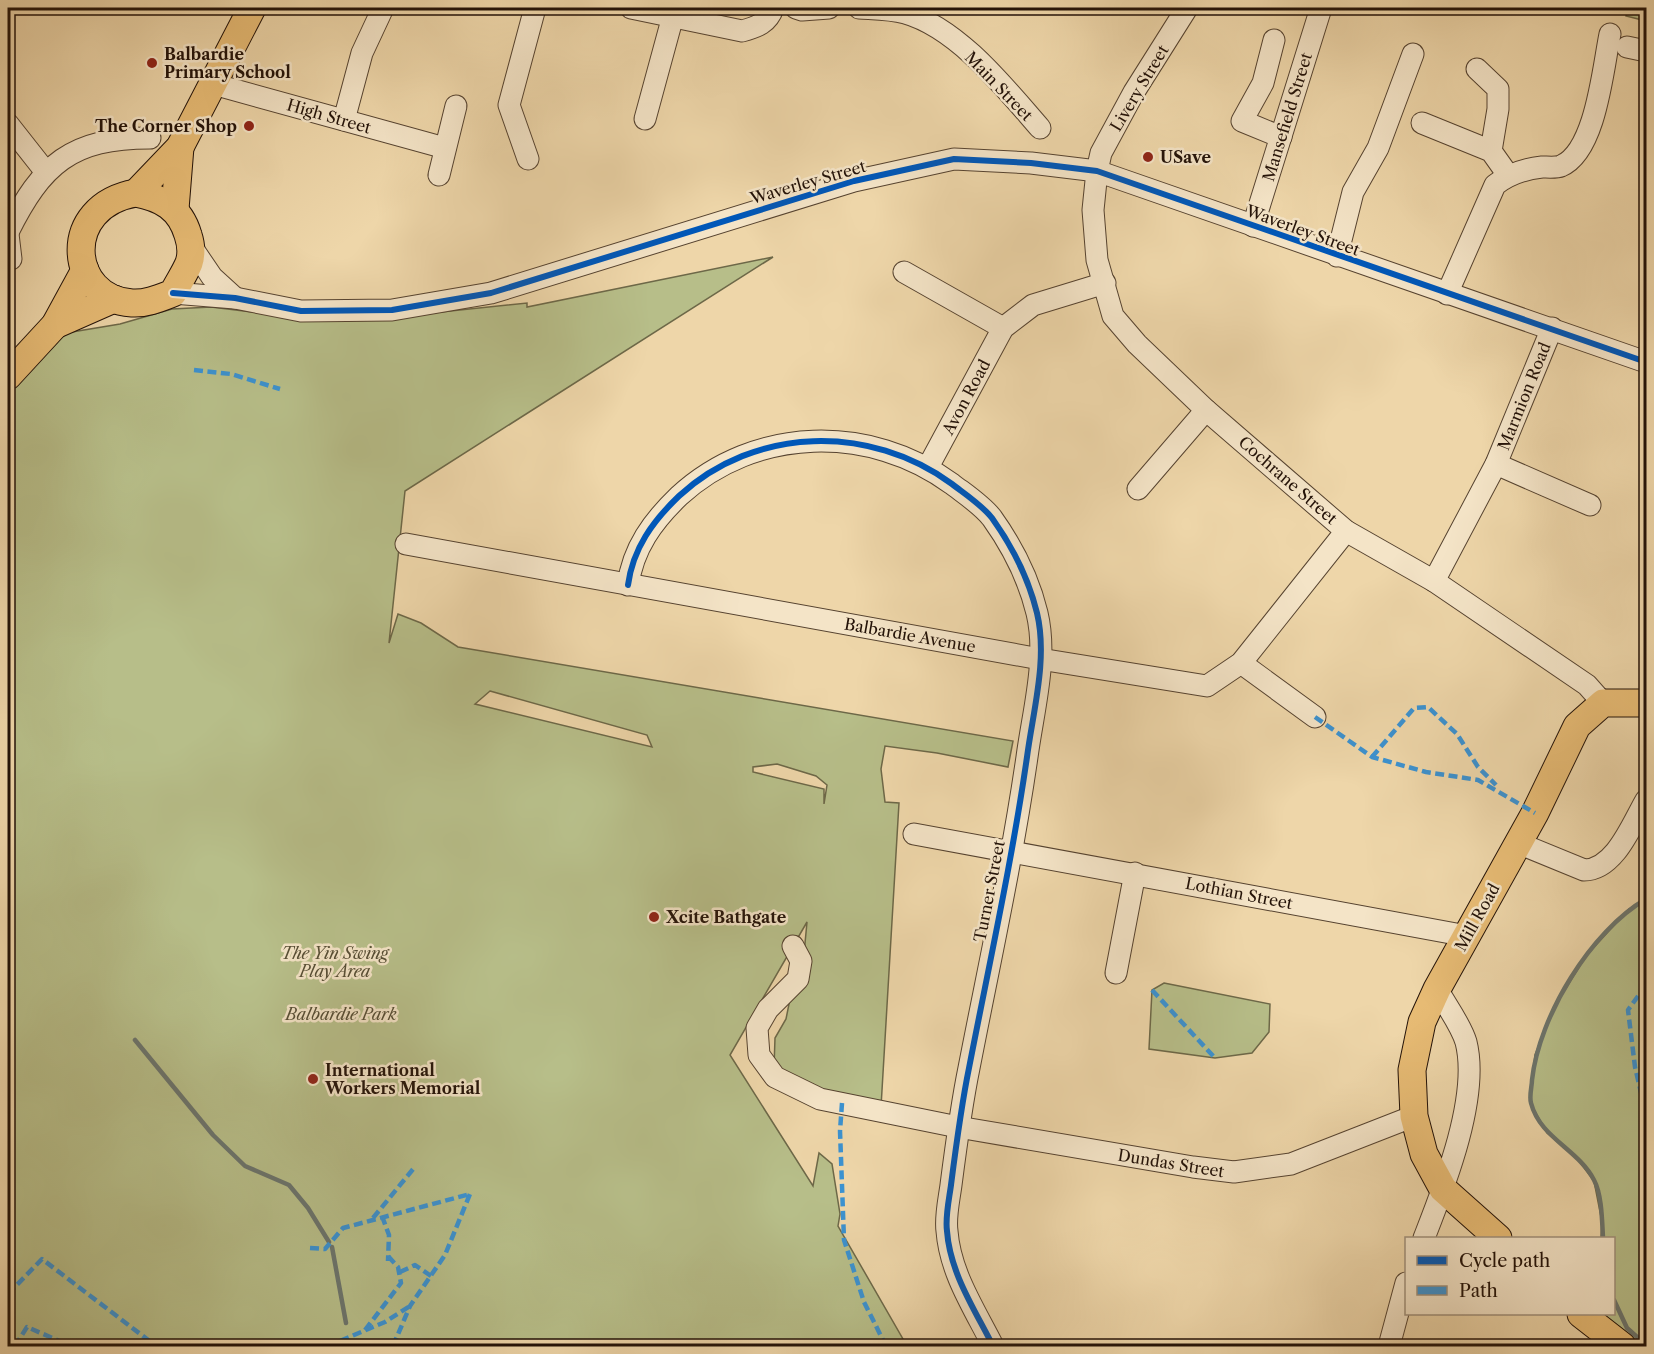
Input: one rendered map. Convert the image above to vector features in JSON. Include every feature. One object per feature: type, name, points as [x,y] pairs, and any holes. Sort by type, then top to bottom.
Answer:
[{"type":"main road","points":[[136,193],[180,147],[252,8]]},
{"type":"main road","points":[[175,209],[180,147]]},
{"type":"main road","points":[[136,193],[156,197],[175,209],[184,221],[191,246],[189,262],[173,293],[145,303],[114,299],[97,287],[85,270],[82,259],[82,238],[88,220],[104,204],[118,196],[136,193]]},
{"type":"main road","points":[[8,376],[55,325],[85,270]]},
{"type":"main road","points":[[55,325],[114,299]]},
{"type":"main road","points":[[1603,703],[1647,703]]},
{"type":"main road","name":"Mill Road","points":[[1496,1237],[1443,1189],[1424,1154],[1414,1116],[1412,1070],[1422,1022],[1437,990],[1518,843],[1577,726],[1603,703]]},
{"type":"main road","points":[[1582,1315],[1607,1342]]},
{"type":"street","points":[[344,120],[362,53],[383,8]]},
{"type":"street","points":[[528,159],[509,105],[535,8]]},
{"type":"street","points":[[631,8],[742,31],[759,27],[771,16],[773,8]]},
{"type":"street","points":[[796,8],[802,10],[829,8]]},
{"type":"street","name":"Main Street","points":[[859,8],[905,10],[940,29],[989,71],[1040,128]]},
{"type":"street","name":"Livery Street","points":[[1096,171],[1101,153],[1187,8]]},
{"type":"street","name":"Mansefield Street","points":[[1253,226],[1322,8]]},
{"type":"street","points":[[645,119],[673,16]]},
{"type":"street","points":[[1274,40],[1263,83],[1242,121],[1281,137]]},
{"type":"street","points":[[1447,294],[1495,185],[1508,175],[1534,168],[1560,166],[1575,155],[1593,122],[1628,44]]},
{"type":"street","points":[[1337,256],[1353,192],[1378,148],[1413,54]]},
{"type":"street","points":[[1477,69],[1498,88],[1498,109],[1491,151]]},
{"type":"street","name":"High Street","points":[[213,84],[445,148]]},
{"type":"street","points":[[439,175],[456,106]]},
{"type":"street","points":[[1422,123],[1491,151],[1508,175]]},
{"type":"street","points":[[8,124],[45,171]]},
{"type":"street","points":[[11,259],[8,233],[20,207],[45,171],[72,153],[101,143],[127,138],[150,138]]},
{"type":"street","name":"Waverley Street","points":[[173,293],[235,298],[301,311],[392,310],[491,293],[854,181],[954,159],[1031,163],[1096,171],[1647,362]]},
{"type":"street","name":"Cochrane Street","points":[[1096,171],[1093,210],[1097,260],[1113,316],[1137,344],[1206,410],[1346,531],[1434,581],[1587,685],[1603,703]]},
{"type":"street","points":[[191,246],[212,277],[235,298]]},
{"type":"street","points":[[904,272],[1003,328]]},
{"type":"street","name":"Avon Road","points":[[928,466],[1003,328],[1034,305],[1104,283]]},
{"type":"street","name":"Marmion Road","points":[[1434,581],[1496,464],[1552,328]]},
{"type":"street","points":[[1138,489],[1206,410]]},
{"type":"street","name":"Turner Street","points":[[628,585],[630,566],[645,534],[668,506],[695,481],[755,452],[800,441],[844,441],[886,449],[928,466],[991,517],[1018,564],[1038,616],[1040,659],[1011,850],[958,1127],[946,1229],[953,1267],[993,1347]]},
{"type":"street","name":"Marmion Road","points":[[1496,464],[1590,506]]},
{"type":"street","name":"Balbardie Avenue","points":[[406,544],[1040,659],[1194,686],[1207,686],[1240,663],[1346,531]]},
{"type":"street","points":[[1240,663],[1315,717]]},
{"type":"street","points":[[1518,843],[1584,870],[1595,870],[1608,861],[1647,800]]},
{"type":"street","name":"Lothian Street","points":[[914,834],[1011,850],[1467,936]]},
{"type":"street","points":[[1116,973],[1135,873]]},
{"type":"street","name":"Dundas Street","points":[[793,946],[801,961],[798,978],[768,1009],[758,1028],[759,1055],[775,1077],[820,1099],[958,1127],[1233,1172],[1291,1164],[1414,1116]]},
{"type":"street","points":[[1425,1237],[1443,1189],[1469,1088],[1466,1041],[1437,990]]},
{"type":"street","points":[[1389,1347],[1405,1289]]},
{"type":"green space","points":[[1628,8],[1646,8],[1646,21],[1626,16]]},
{"type":"green space","name":"Balbardie Park","points":[[773,257],[405,491],[389,643],[398,614],[421,623],[458,647],[1013,741],[1008,767],[937,753],[885,746],[881,769],[885,802],[899,803],[881,1107],[838,1099],[774,1068],[775,1038],[786,1019],[790,999],[802,975],[807,922],[730,1055],[813,1186],[819,1153],[832,1164],[840,1214],[838,1226],[907,1346],[8,1346],[8,394],[66,333],[120,324],[172,309],[211,307],[268,314],[393,317],[527,303],[527,307]],"holes":[[[490,691],[647,735],[652,747],[475,704]],[[777,764],[816,776],[827,785],[824,804],[824,789],[753,772],[753,767]]]},
{"type":"green space","points":[[1646,902],[1646,1346],[1599,1317],[1599,1315],[1615,1315],[1615,1237],[1601,1237],[1602,1222],[1594,1181],[1576,1157],[1547,1133],[1530,1102],[1535,1055],[1553,1009],[1586,956],[1629,909]]},
{"type":"green space","points":[[1164,983],[1270,1004],[1269,1032],[1252,1053],[1215,1058],[1149,1049],[1152,990]]},
{"type":"waterway","points":[[1603,1237],[1600,1200],[1594,1180],[1579,1160],[1542,1125],[1530,1100],[1530,1094],[1537,1055],[1545,1029],[1571,978],[1606,932],[1626,913],[1646,899]]},
{"type":"waterway","points":[[135,1040],[213,1135],[245,1166],[289,1185],[308,1208],[329,1242]]},
{"type":"waterway","points":[[332,1247],[346,1323]]},
{"type":"waterway","points":[[1615,1302],[1627,1328],[1646,1345]]},
{"type":"marked path","points":[[194,370],[231,374],[280,389]]},
{"type":"marked path","points":[[1372,757],[1414,708],[1428,707],[1457,734],[1478,767],[1496,785]]},
{"type":"marked path","points":[[1315,717],[1372,757],[1426,772],[1478,780],[1535,813]]},
{"type":"marked path","points":[[1646,985],[1628,1010],[1635,1067],[1646,1114]]},
{"type":"marked path","points":[[1152,990],[1215,1058]]},
{"type":"marked path","points":[[842,1103],[840,1131],[844,1240],[864,1302],[886,1346]]},
{"type":"marked path","points":[[373,1218],[414,1168]]},
{"type":"marked path","points":[[310,1248],[325,1249],[343,1228],[470,1194]]},
{"type":"marked path","points":[[393,1346],[410,1306],[445,1255],[470,1194]]},
{"type":"marked path","points":[[382,1216],[389,1235],[388,1261]]},
{"type":"marked path","points":[[365,1330],[401,1283],[398,1267],[388,1256]]},
{"type":"marked path","points":[[8,1294],[42,1259],[156,1346]]},
{"type":"marked path","points":[[400,1272],[415,1265],[431,1276]]},
{"type":"marked path","points":[[328,1346],[385,1322],[410,1306]]},
{"type":"marked path","points":[[15,1346],[27,1327],[71,1346]]},
{"type":"cycle path","points":[[173,293],[235,298],[301,311],[392,310],[491,293],[854,181],[954,159],[1031,163],[1097,171],[1646,362]]},
{"type":"cycle path","points":[[628,585],[639,547],[653,525],[679,496],[709,473],[742,456],[777,446],[813,441],[850,443],[885,451],[920,464],[952,484],[992,518],[1019,564],[1034,601],[1040,631],[1038,685],[1000,913],[964,1097],[946,1220],[949,1247],[958,1276],[993,1346]]},
{"type":"place","name":"Balbardie Primary School","points":[[152,63]]},
{"type":"place","name":"The Corner Shop","points":[[249,126]]},
{"type":"place","name":"USave","points":[[1148,157]]},
{"type":"place","name":"Xcite Bathgate","points":[[654,917]]},
{"type":"place","name":"International Workers Memorial","points":[[313,1079]]},
{"type":"park label","name":"The Yin Swing Play Area","points":[[335,962]]}]
